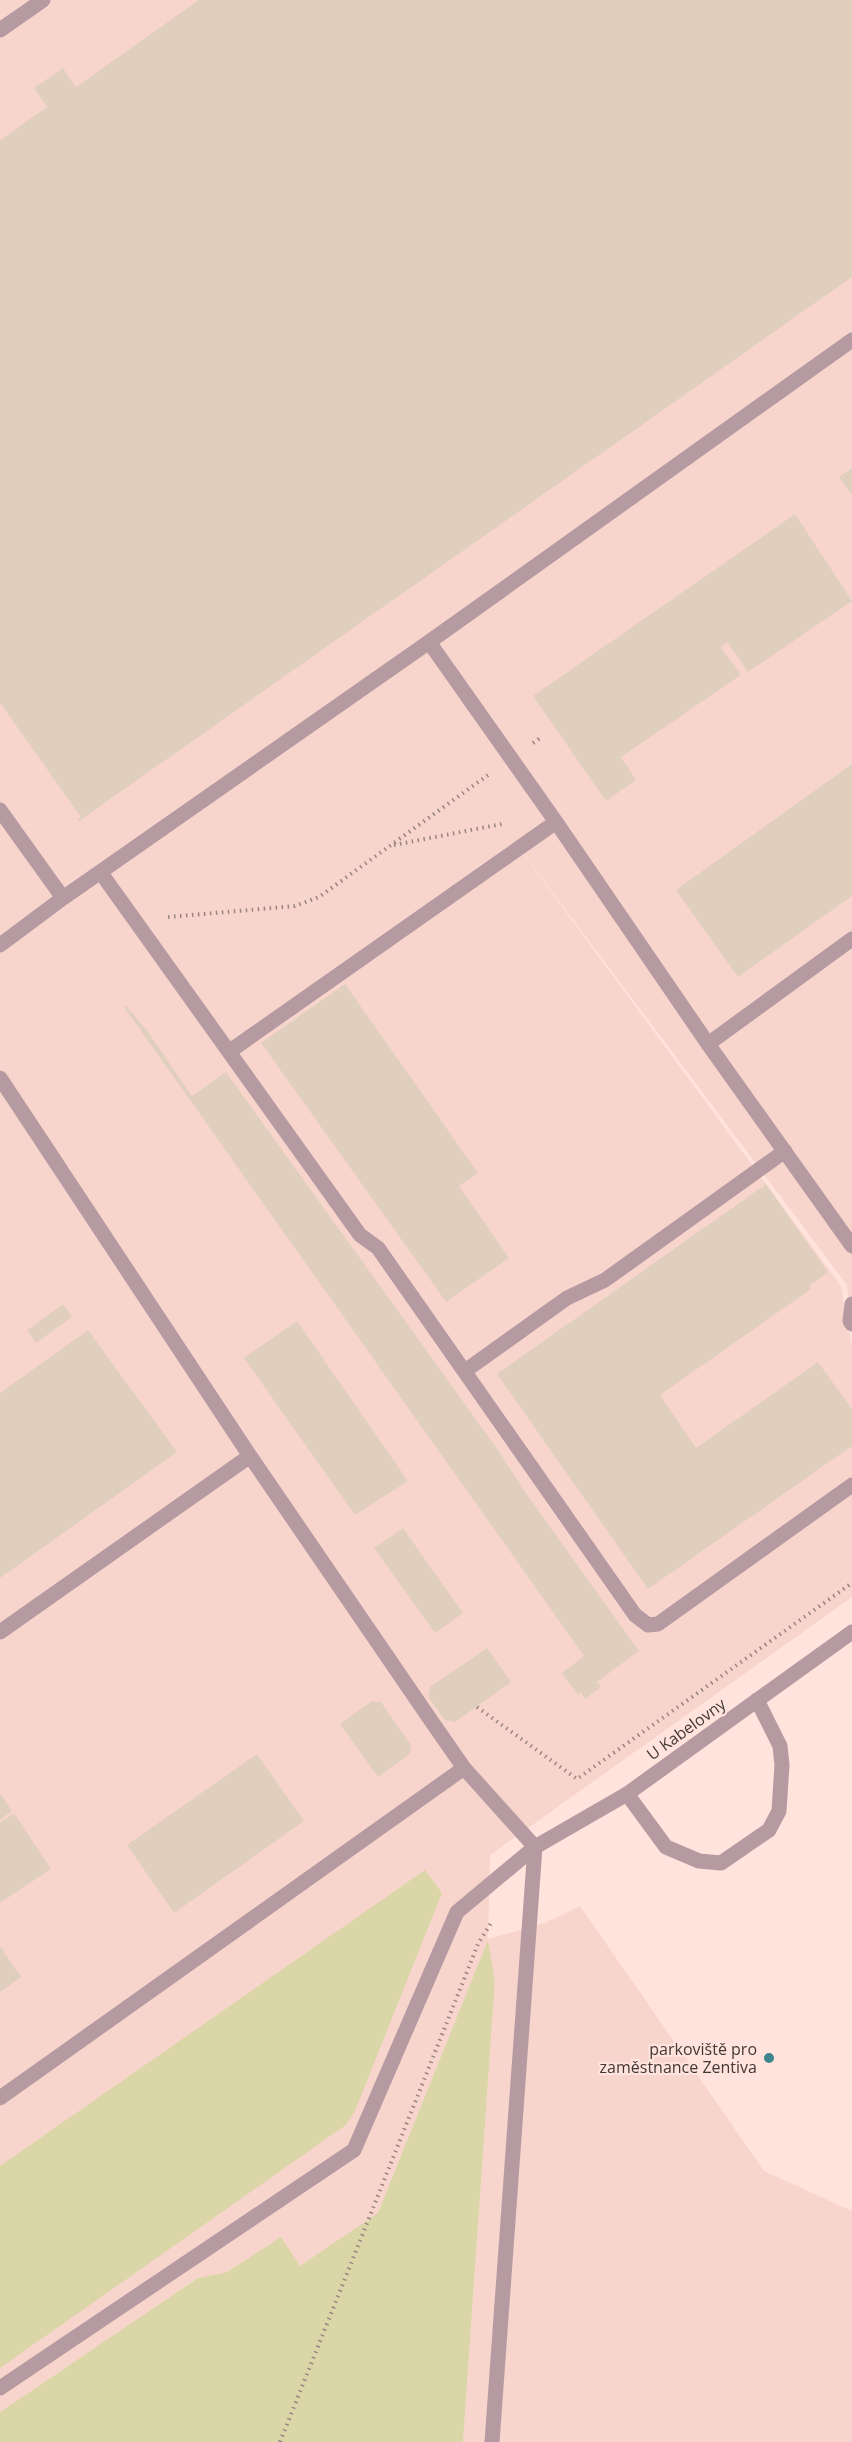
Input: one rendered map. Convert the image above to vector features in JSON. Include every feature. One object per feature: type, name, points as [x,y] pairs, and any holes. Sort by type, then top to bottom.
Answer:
[{"type":"street","points":[[0,30],[43,0]]},
{"type":"street","points":[[0,945],[63,898],[429,642],[852,340]]},
{"type":"street","points":[[429,642],[708,1044],[852,1246]]},
{"type":"street","points":[[0,810],[63,898]]},
{"type":"street","points":[[230,1051],[556,822]]},
{"type":"street","points":[[101,873],[360,1235],[378,1248],[635,1615],[648,1625],[658,1624],[852,1485]]},
{"type":"street","points":[[708,1044],[852,939]]},
{"type":"street","points":[[0,1078],[250,1456],[464,1768],[535,1847],[492,2442]]},
{"type":"street","points":[[465,1371],[567,1298],[605,1280],[785,1151]]},
{"type":"street","points":[[852,1304],[849,1321],[852,1324]]},
{"type":"street","points":[[0,1632],[250,1456]]},
{"type":"street","name":"U Kabelovny","points":[[0,2388],[354,2150],[458,1912],[535,1847],[627,1794],[852,1632]]},
{"type":"street","points":[[627,1794],[666,1848],[699,1861],[721,1863],[769,1830],[779,1811],[782,1765],[780,1746],[757,1700]]},
{"type":"street","points":[[0,2098],[464,1768]]},
{"type":"path","points":[[139,926],[151,918],[295,906],[319,897],[489,775]]},
{"type":"path","points":[[477,1707],[577,1779],[852,1583]]},
{"type":"path","points":[[280,2442],[478,1944],[495,1915]]},
{"type":"shaded area","points":[[0,0],[852,0],[852,1337],[847,1285],[505,829],[841,1286],[852,1348],[852,1597],[490,1855],[488,1939],[545,1923],[580,1906],[764,2171],[852,2211],[852,2442],[463,2442],[495,1981],[488,1941],[378,2214],[300,2267],[281,2237],[227,2272],[198,2278],[0,2412]]},
{"type":"shaded area","points":[[425,1870],[442,1893],[355,2111],[346,2125],[0,2368],[0,2166]]},
{"type":"shaded area","points":[[488,1940],[495,1981],[463,2442],[0,2442],[0,2412],[198,2278],[227,2272],[281,2237],[300,2266],[378,2213]]},
{"type":"building","points":[[199,0],[852,0],[852,277],[79,821],[77,819],[81,817],[0,703],[0,140],[47,107],[34,88],[63,68],[76,87]]},
{"type":"building","points":[[852,468],[852,495],[839,477]]},
{"type":"building","points":[[795,514],[852,601],[748,672],[727,642],[721,647],[741,675],[621,757],[636,780],[606,801],[533,696]]},
{"type":"building","points":[[852,764],[852,896],[738,977],[676,890]]},
{"type":"building","points":[[345,984],[478,1173],[459,1186],[509,1258],[446,1302],[261,1043]]},
{"type":"building","points":[[126,1006],[146,1029],[192,1096],[226,1072],[498,1450],[525,1492],[639,1651],[597,1682],[601,1687],[585,1699],[581,1693],[578,1695],[562,1673],[584,1656],[124,1007]]},
{"type":"building","points":[[766,1184],[828,1272],[809,1286],[811,1289],[660,1395],[696,1448],[818,1362],[852,1409],[852,1446],[648,1589],[497,1374]]},
{"type":"building","points":[[63,1304],[72,1317],[36,1343],[27,1330]]},
{"type":"building","points":[[297,1321],[408,1481],[355,1515],[244,1358]]},
{"type":"building","points":[[88,1330],[177,1452],[0,1578],[0,1393]]},
{"type":"building","points":[[403,1528],[463,1613],[435,1633],[374,1548]]},
{"type":"building","points":[[487,1648],[511,1682],[455,1722],[445,1720],[428,1697],[430,1687]]},
{"type":"building","points":[[372,1701],[381,1702],[411,1745],[410,1754],[378,1777],[340,1724]]},
{"type":"building","points":[[257,1754],[304,1821],[174,1913],[127,1845]]},
{"type":"building","points":[[0,1793],[12,1811],[0,1820]]},
{"type":"building","points":[[14,1813],[51,1869],[0,1903],[0,1823]]},
{"type":"building","points":[[0,1946],[21,1977],[0,1992]]},
{"type":"place","name":"parkoviště pro zaměstnance Zentiva","points":[[769,2058]]}]
